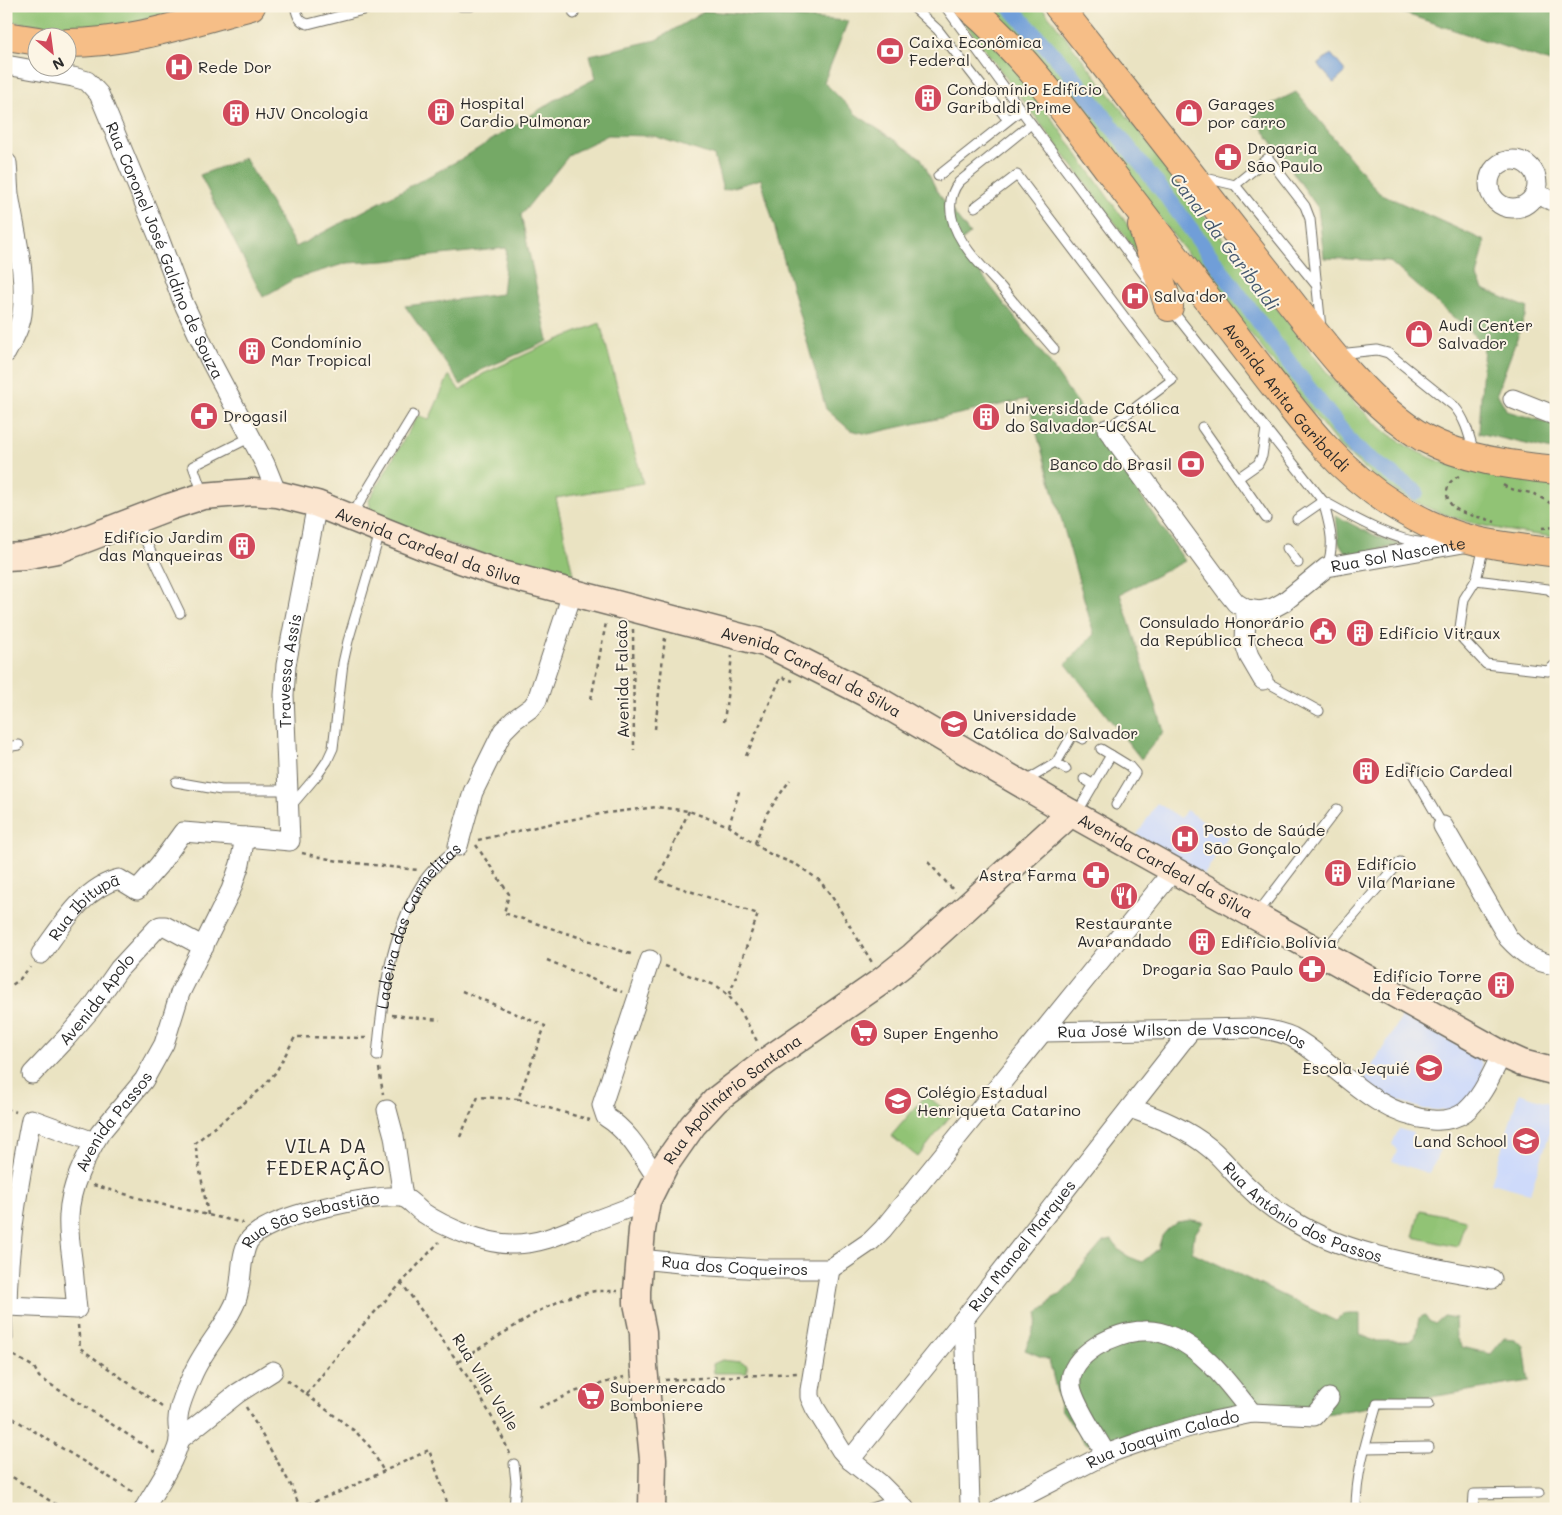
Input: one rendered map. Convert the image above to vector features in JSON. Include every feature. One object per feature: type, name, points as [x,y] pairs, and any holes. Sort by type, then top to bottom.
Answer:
[{"type":"main road","points":[[78,44],[150,33],[251,6]]},
{"type":"main road","name":"Avenida Anita Garibaldi","points":[[968,6],[1020,56],[1068,115],[1291,408],[1334,459],[1368,488],[1419,519],[1556,553]]},
{"type":"main road","points":[[1058,6],[1328,348],[1377,402],[1401,422],[1469,466],[1506,464],[1556,470]]},
{"type":"main road","points":[[6,36],[28,39]]},
{"type":"main road","points":[[1134,203],[1169,307]]},
{"type":"main road","name":"Avenida Cardeal da Silva","points":[[6,558],[57,550],[169,506],[203,496],[236,493],[277,494],[318,504],[381,530],[498,573],[768,644],[828,674],[938,734],[1173,871],[1502,1054],[1522,1063],[1556,1072]]},
{"type":"main road","name":"Rua Apolinário Santana","points":[[652,1509],[653,1459],[645,1377],[643,1332],[637,1303],[637,1292],[642,1230],[652,1190],[693,1125],[716,1100],[768,1060],[884,979],[1074,814]]},
{"type":"street","points":[[6,54],[28,51]]},
{"type":"street","name":"Rua Coronel José Galdino de Souza","points":[[6,65],[87,81],[99,94],[159,238],[183,302],[201,342],[251,437],[277,494]]},
{"type":"street","points":[[6,353],[16,336],[22,315],[23,292],[21,267],[9,193],[7,163]]},
{"type":"street","points":[[1535,194],[1556,202]]},
{"type":"street","points":[[1513,399],[1556,416]]},
{"type":"street","points":[[1107,429],[1228,593],[1236,603],[1246,608],[1245,644],[1249,656],[1263,680]]},
{"type":"street","name":"Travessa Assis","points":[[290,841],[284,695],[286,665],[318,504]]},
{"type":"street","name":"Rua Sol Nascente","points":[[1246,608],[1260,611],[1273,608],[1284,602],[1327,567],[1487,536]]},
{"type":"street","name":"Ladeira das Carmelitas","points":[[465,843],[473,792],[503,731],[532,707],[537,700],[572,594]]},
{"type":"street","points":[[1443,826],[1508,938],[1530,958],[1542,963],[1556,965]]},
{"type":"street","name":"Rua Ibitupã","points":[[41,954],[90,892],[118,879],[137,890],[159,865],[183,832],[245,837]]},
{"type":"street","points":[[245,837],[290,841]]},
{"type":"street","name":"Avenida Passos","points":[[77,1309],[68,1233],[70,1202],[77,1181],[94,1142],[144,1080],[164,1044],[180,993],[231,890],[240,864],[245,837]]},
{"type":"street","points":[[901,1504],[879,1483],[850,1460],[812,1401],[810,1390],[830,1269],[871,1241],[883,1229],[1173,871]]},
{"type":"street","name":"Avenida Apolo","points":[[32,1074],[91,1009],[119,969],[160,926],[165,926],[204,947]]},
{"type":"street","points":[[650,960],[602,1105],[606,1117],[618,1125],[624,1132],[652,1190]]},
{"type":"street","name":"Rua José Wilson de Vasconcelos","points":[[1044,1032],[1252,1028],[1274,1030],[1292,1037],[1310,1048],[1365,1094],[1384,1105],[1421,1119],[1435,1120],[1447,1120],[1465,1112],[1483,1088],[1502,1054]]},
{"type":"street","name":"Rua Manoel Marques","points":[[850,1460],[964,1319],[1191,1030]]},
{"type":"street","name":"Rua Antônio dos Passos","points":[[1130,1108],[1172,1124],[1192,1135],[1211,1149],[1248,1188],[1271,1207],[1317,1235],[1340,1244],[1400,1260],[1492,1279]]},
{"type":"street","points":[[387,1110],[394,1136],[403,1197]]},
{"type":"street","points":[[77,1309],[7,1306],[8,1266],[20,1176],[31,1119],[94,1142]]},
{"type":"street","name":"Rua São Sebastião","points":[[146,1505],[170,1462],[179,1440],[178,1418],[192,1374],[236,1300],[248,1242],[256,1233],[264,1228],[301,1214],[363,1200],[403,1197],[422,1212],[452,1228],[500,1243],[527,1243],[554,1237],[652,1190]]},
{"type":"street","name":"Rua dos Coqueiros","points":[[640,1259],[710,1266],[830,1269]]},
{"type":"street","points":[[964,1319],[966,1425],[970,1503],[972,1509]]},
{"type":"street","points":[[1106,1454],[1077,1403],[1071,1387],[1071,1377],[1075,1367],[1085,1353],[1106,1341],[1130,1332],[1142,1330],[1156,1332],[1171,1336],[1188,1345],[1203,1356],[1252,1413]]},
{"type":"street","points":[[179,1440],[238,1393],[273,1371]]},
{"type":"street","name":"Rua Joaquim Calado","points":[[999,1509],[1106,1454],[1163,1434],[1252,1413],[1314,1416],[1329,1398]]},
{"type":"lane","points":[[295,6],[298,18],[303,23],[308,24],[379,6]]},
{"type":"lane","points":[[461,6],[471,6]]},
{"type":"lane","points":[[912,6],[938,30],[1008,120]]},
{"type":"lane","points":[[945,6],[1169,307],[1323,501],[1376,528],[1403,539],[1420,543],[1446,545]]},
{"type":"lane","points":[[938,176],[1021,110]]},
{"type":"lane","points":[[1031,124],[960,182],[953,190],[951,201],[952,219],[958,233],[972,255],[1054,349]]},
{"type":"lane","points":[[1235,185],[1268,158],[1305,206],[1310,219],[1317,286],[1328,348],[1377,350],[1388,353],[1454,406],[1462,416],[1469,466]]},
{"type":"lane","points":[[975,207],[1017,175],[1172,380],[1107,429]]},
{"type":"lane","points":[[1191,175],[1235,185],[1317,286]]},
{"type":"lane","points":[[351,518],[413,415]]},
{"type":"lane","points":[[1202,427],[1266,518]]},
{"type":"lane","points":[[1238,478],[1258,464],[1262,456],[1266,429]]},
{"type":"lane","points":[[203,496],[193,466],[251,437]]},
{"type":"lane","points":[[1296,519],[1323,501]]},
{"type":"lane","points":[[1323,501],[1332,538],[1331,557],[1327,567]]},
{"type":"lane","points":[[136,520],[180,613]]},
{"type":"lane","points":[[288,809],[318,774],[333,748],[343,663],[381,530]]},
{"type":"lane","points":[[1487,536],[1476,580],[1464,599],[1460,635],[1486,664],[1548,671],[1556,664]]},
{"type":"lane","points":[[1287,548],[1298,563]]},
{"type":"lane","points":[[1476,580],[1548,589],[1556,595]]},
{"type":"lane","points":[[1263,680],[1320,711]]},
{"type":"lane","points":[[1021,783],[1056,763],[1073,734],[1083,739]]},
{"type":"lane","points":[[6,747],[19,744]]},
{"type":"lane","points":[[1101,750],[1129,766],[1134,773],[1116,805]]},
{"type":"lane","points":[[1074,814],[1094,785],[1111,755]]},
{"type":"lane","points":[[1056,763],[1066,769]]},
{"type":"lane","points":[[1409,767],[1443,826]]},
{"type":"lane","points":[[1084,779],[1094,785]]},
{"type":"lane","points":[[176,782],[222,790],[288,790]]},
{"type":"lane","points":[[1255,917],[1337,809]]},
{"type":"lane","name":"Ladeira das Carmelitas","points":[[378,1056],[380,1013],[384,991],[403,921],[421,884],[432,871],[465,843]]},
{"type":"lane","points":[[1322,954],[1400,862]]},
{"type":"lane","points":[[6,1341],[8,1338],[7,1306]]},
{"type":"lane","points":[[1356,1509],[1356,1487],[1377,1404],[1430,1404]]},
{"type":"lane","points":[[1365,1448],[1429,1448]]},
{"type":"lane","points":[[514,1464],[516,1482],[514,1509]]},
{"type":"lane","points":[[1473,1509],[1474,1494],[1539,1493]]},
{"type":"lane","points":[[869,1509],[901,1504]]},
{"type":"path","points":[[1469,466],[1449,482],[1447,489],[1448,498],[1452,506],[1458,511],[1483,516],[1487,536]]},
{"type":"path","points":[[1501,483],[1508,489],[1534,494],[1556,506]]},
{"type":"path","points":[[1537,528],[1556,527]]},
{"type":"path","points":[[591,699],[622,605]]},
{"type":"path","name":"Avenida Falcão","points":[[622,605],[634,750]]},
{"type":"path","points":[[655,729],[667,616]]},
{"type":"path","points":[[724,722],[735,635]]},
{"type":"path","points":[[746,756],[781,677]]},
{"type":"path","points":[[755,843],[767,813],[790,780]]},
{"type":"path","points":[[729,826],[740,788]]},
{"type":"path","points":[[504,913],[509,894],[465,843],[558,822],[606,814],[657,808],[689,811],[729,826],[770,854],[797,865],[819,880],[831,895],[873,965],[884,979]]},
{"type":"path","points":[[689,811],[657,880],[758,914],[729,996]]},
{"type":"path","points":[[290,841],[295,852],[338,861],[432,871]]},
{"type":"path","points":[[928,862],[968,907]]},
{"type":"path","name":"Rua Ibitupã","points":[[6,989],[19,980],[41,954]]},
{"type":"path","points":[[547,960],[637,998]]},
{"type":"path","points":[[462,991],[545,1026],[518,1099]]},
{"type":"path","points":[[380,1013],[440,1020]]},
{"type":"path","points":[[208,1215],[195,1143],[261,1089],[276,1072],[295,1037],[379,1039]]},
{"type":"path","points":[[378,1056],[381,1084],[387,1110]]},
{"type":"path","points":[[460,1137],[478,1097],[518,1099],[594,1121],[606,1117]]},
{"type":"path","points":[[77,1181],[160,1204],[264,1228]]},
{"type":"path","points":[[307,1394],[352,1336],[452,1228]]},
{"type":"path","name":"Rua Villa Valle","points":[[401,1282],[458,1362],[494,1419],[514,1464]]},
{"type":"path","points":[[458,1362],[537,1312],[566,1298],[596,1291],[637,1292]]},
{"type":"path","points":[[77,1309],[78,1345],[80,1348],[178,1418]]},
{"type":"path","points":[[6,1352],[34,1367],[39,1377],[170,1462]]},
{"type":"path","points":[[273,1371],[307,1394],[356,1432],[370,1447],[382,1470]]},
{"type":"path","points":[[539,1408],[583,1389],[645,1377],[813,1372]]},
{"type":"path","points":[[238,1393],[292,1486],[300,1508],[342,1491],[382,1470],[428,1450],[449,1509]]},
{"type":"path","points":[[6,1414],[146,1505]]},
{"type":"path","points":[[6,1473],[63,1509]]},
{"type":"shaded area","name":"Posto de Saúde São Gonçalo","points":[[1157,803],[1181,818],[1186,810],[1228,836],[1204,875],[1137,835]]},
{"type":"shaded area","points":[[1403,1015],[1478,1056],[1482,1064],[1483,1075],[1468,1103],[1450,1111],[1423,1109],[1388,1097],[1363,1081]]},
{"type":"shaded area","name":"Land School","points":[[1519,1093],[1556,1105],[1556,1114],[1530,1193],[1491,1183]]},
{"type":"shaded area","points":[[1399,1129],[1413,1133],[1411,1140],[1440,1150],[1430,1174],[1392,1161],[1397,1151],[1392,1144]]},
{"type":"green space","points":[[6,6],[196,6],[124,25],[84,30],[6,21]]},
{"type":"green space","points":[[952,6],[1012,63],[1137,238],[1147,265]]},
{"type":"green space","points":[[983,6],[1041,6],[1332,379],[1353,401],[1390,435],[1428,457],[1491,475],[1556,484],[1556,537],[1493,528],[1432,510],[1387,485],[1339,446],[1033,57]]},
{"type":"green space","points":[[1386,6],[1556,6],[1556,64],[1394,10]]},
{"type":"green space","points":[[705,11],[848,21],[824,82],[857,115],[921,158],[938,193],[970,234],[958,244],[1049,362],[1185,561],[1120,594],[1164,731],[1141,759],[1066,664],[1094,634],[1027,399],[868,434],[850,430],[826,409],[761,179],[723,190],[714,156],[654,136],[608,135],[570,154],[521,215],[548,341],[481,370],[461,385],[405,306],[502,294],[507,248],[347,263],[294,279],[263,297],[200,175],[245,158],[296,247],[463,158],[558,98],[596,78],[590,55],[656,40]]},
{"type":"green space","points":[[1296,92],[1379,193],[1485,241],[1477,277],[1483,289],[1528,308],[1497,393],[1507,411],[1556,425],[1556,451],[1479,433],[1484,344],[1389,261],[1324,258],[1318,208],[1252,114]]},
{"type":"green space","points":[[600,323],[643,483],[556,498],[575,583],[372,519],[369,500],[418,415],[429,420],[449,375],[460,391],[483,374],[550,343]]},
{"type":"green space","points":[[1336,515],[1368,532],[1402,545],[1356,554],[1345,552],[1339,543]]},
{"type":"green space","points":[[926,1095],[951,1115],[918,1157],[891,1136]]},
{"type":"green space","points":[[1420,1210],[1466,1220],[1457,1247],[1413,1237]]},
{"type":"green space","points":[[1192,1220],[1203,1222],[1194,1235],[1192,1252],[1336,1321],[1344,1314],[1360,1314],[1360,1334],[1374,1341],[1409,1341],[1415,1338],[1419,1318],[1425,1315],[1429,1321],[1435,1324],[1444,1316],[1455,1318],[1456,1337],[1462,1347],[1491,1354],[1504,1338],[1514,1339],[1524,1346],[1529,1381],[1314,1416],[1260,1413],[1104,1450],[1085,1443],[1061,1409],[1049,1360],[1025,1350],[1037,1322],[1038,1312],[1074,1281],[1078,1271],[1103,1242],[1112,1240],[1125,1254],[1142,1262],[1158,1249],[1162,1236],[1167,1230],[1177,1222]]},
{"type":"green space","points":[[722,1360],[740,1362],[747,1365],[747,1373],[714,1373],[713,1364]]},
{"type":"water","points":[[1331,54],[1346,72],[1334,83],[1318,65]]},
{"type":"waterway","name":"Canal da Garibaldi","points":[[1009,6],[1066,68],[1164,193],[1299,376],[1355,448],[1416,492]]},
{"type":"place","name":"Caixa Econômica Federal","points":[[890,51]]},
{"type":"place","name":"Rede Dor","points":[[179,67]]},
{"type":"place","name":"Condomínio Edifício Garibaldi Prime","points":[[928,98]]},
{"type":"place","name":"Hospital Cardio Pulmonar","points":[[441,112]]},
{"type":"place","name":"HJV Oncologia","points":[[236,113]]},
{"type":"place","name":"Garages por carro","points":[[1189,113]]},
{"type":"place","name":"Drogaria São Paulo","points":[[1228,157]]},
{"type":"place","name":"Salva'dor","points":[[1135,296]]},
{"type":"place","name":"Audi Center Salvador","points":[[1419,334]]},
{"type":"place","name":"Condomínio Mar Tropical","points":[[252,351]]},
{"type":"place","name":"Drogasil","points":[[204,416]]},
{"type":"place","name":"Universidade Católica do Salvador-UCSAL","points":[[986,417]]},
{"type":"place","name":"Banco do Brasil","points":[[1191,464]]},
{"type":"place","name":"Edifício Jardim das Manqueiras","points":[[242,546]]},
{"type":"place","name":"Consulado Honorário da República Tcheca","points":[[1323,631]]},
{"type":"place","name":"Edifício Vitraux","points":[[1360,633]]},
{"type":"place","name":"Universidade Católica do Salvador","points":[[954,724]]},
{"type":"place","name":"Edifício Cardeal","points":[[1366,771]]},
{"type":"place","name":"Posto de Saúde São Gonçalo","points":[[1185,839]]},
{"type":"place","name":"Edifício Vila Mariane","points":[[1338,873]]},
{"type":"place","name":"Astra Farma","points":[[1096,875]]},
{"type":"place","name":"Restaurante Avarandado","points":[[1124,896]]},
{"type":"place","name":"Edifício Bolívia","points":[[1202,942]]},
{"type":"place","name":"Drogaria Sao Paulo","points":[[1312,969]]},
{"type":"place","name":"Edifício Torre da Federação","points":[[1501,985]]},
{"type":"place","name":"Super Engenho","points":[[864,1033]]},
{"type":"place","name":"Escola Jequié","points":[[1429,1068]]},
{"type":"place","name":"Colégio Estadual Henriqueta Catarino","points":[[898,1101]]},
{"type":"place","name":"Land School","points":[[1526,1141]]},
{"type":"place","name":"Supermercado Bomboniere","points":[[591,1396]]},
{"type":"district","name":"VILA DA FEDERAÇÃO","points":[[326,1157]]}]
